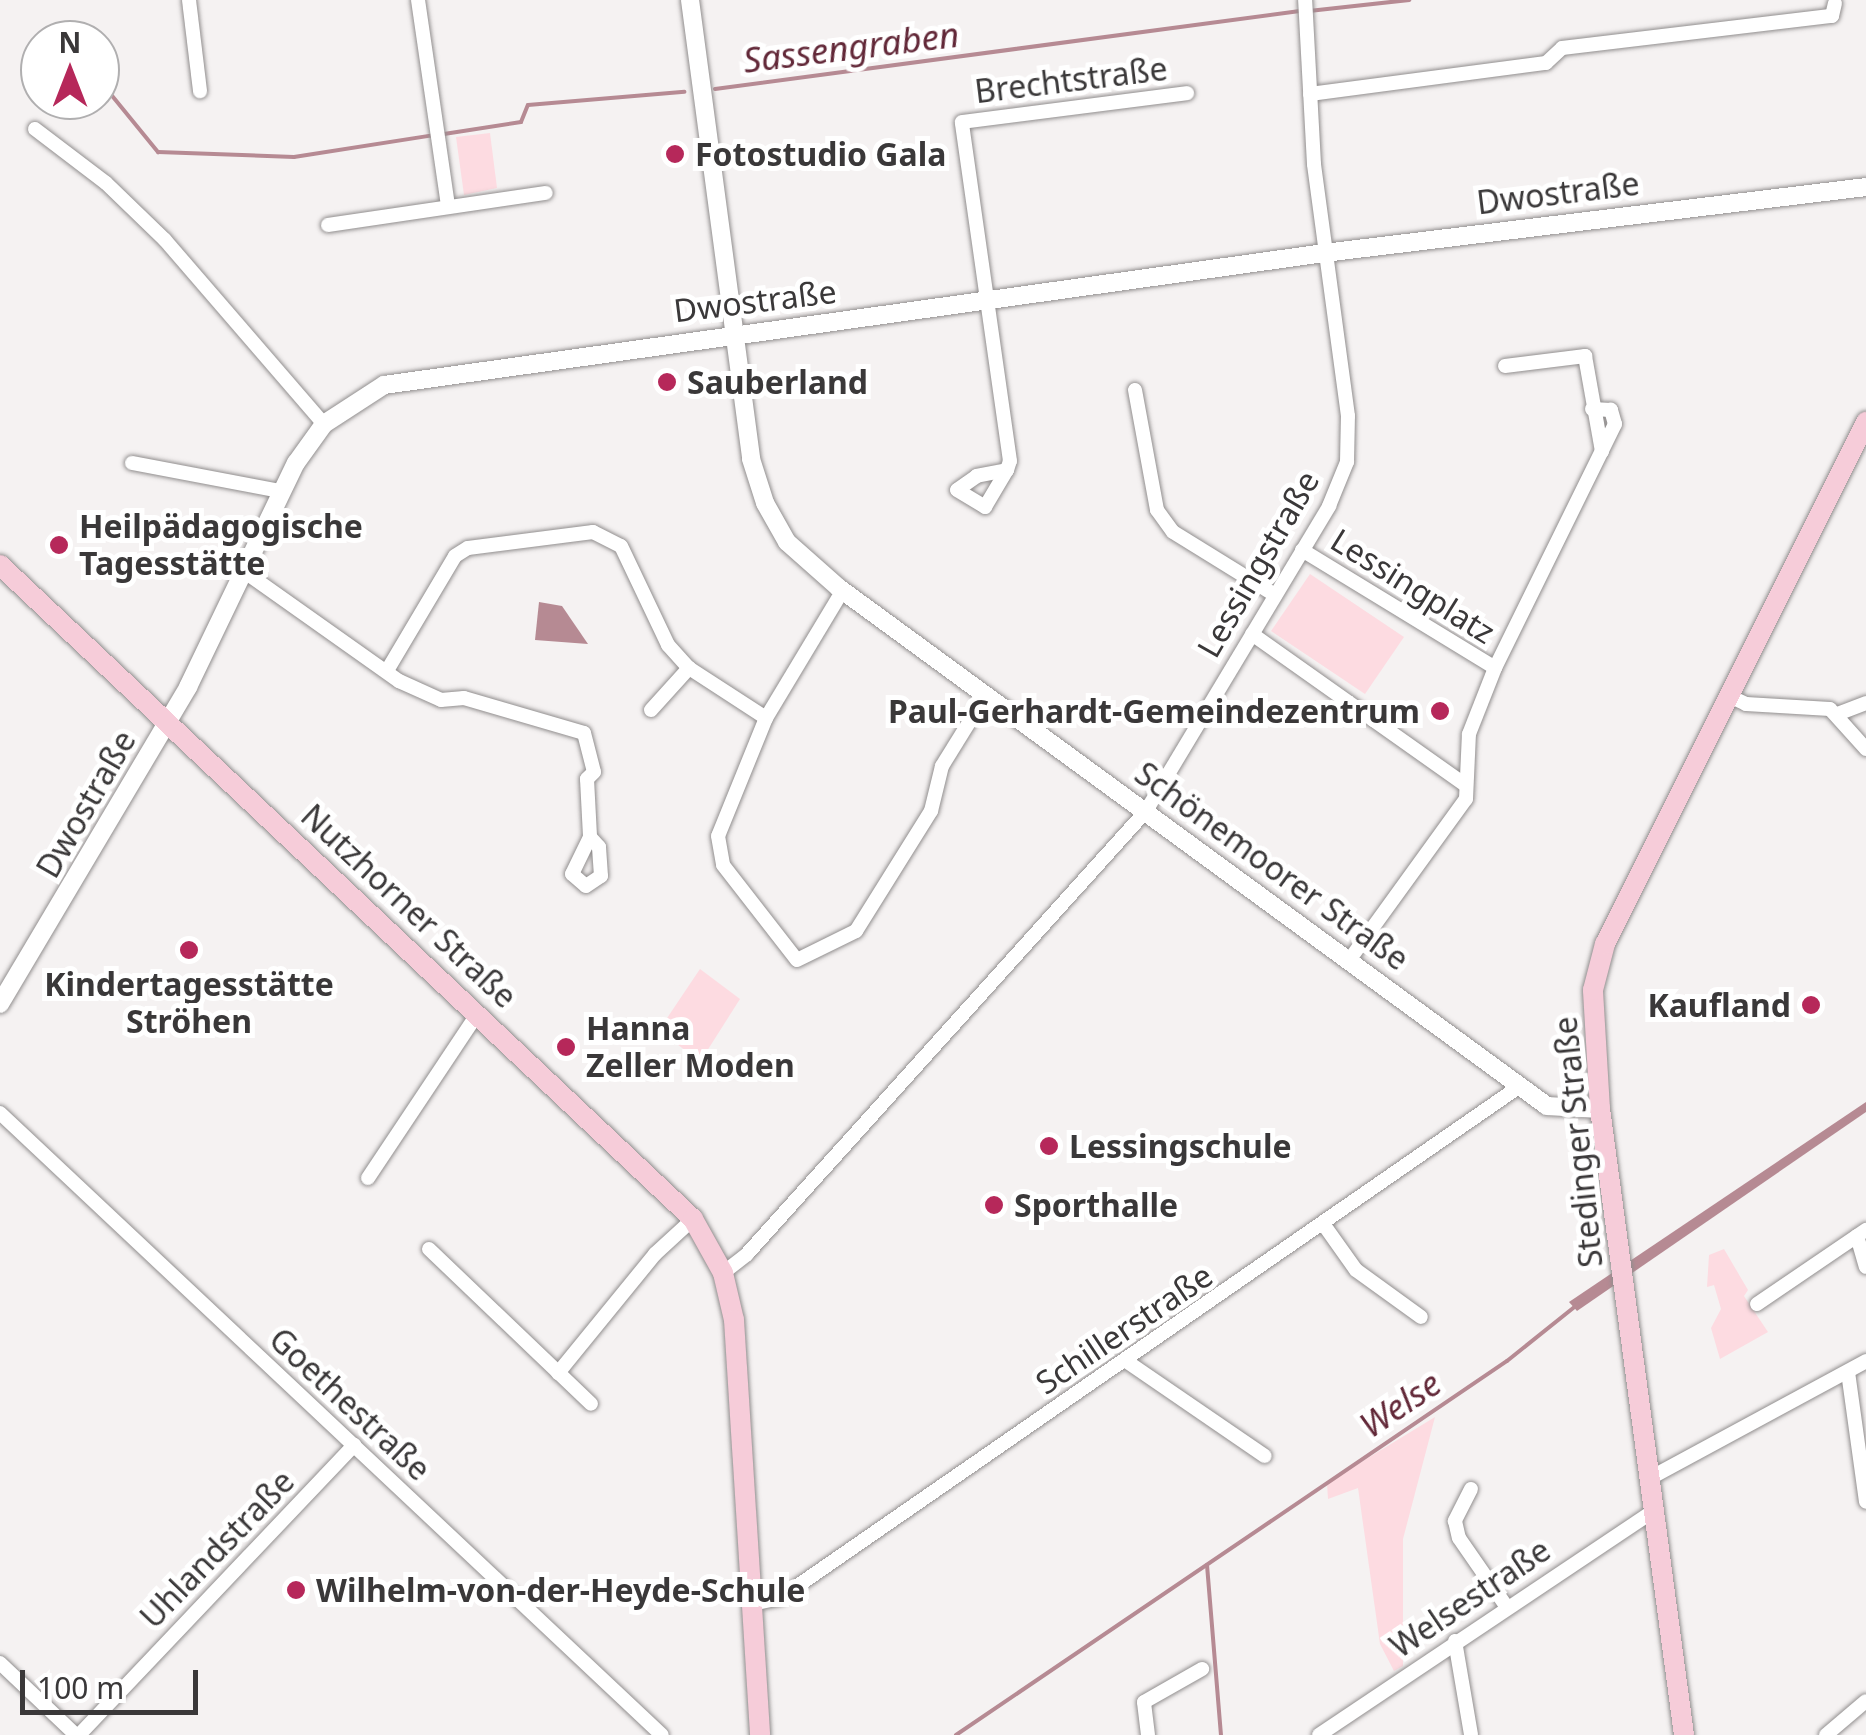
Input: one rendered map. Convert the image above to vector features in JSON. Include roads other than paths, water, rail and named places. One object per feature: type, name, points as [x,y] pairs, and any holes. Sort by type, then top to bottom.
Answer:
[{"type":"main road","name":"Stedinger Straße","points":[[1684,1735],[1600,1109],[1592,1018],[1597,965],[1866,422]]},
{"type":"main road","name":"Nutzhorner Straße","points":[[0,565],[170,720],[693,1219],[723,1272],[734,1320],[760,1735]]},
{"type":"street","points":[[190,0],[200,91]]},
{"type":"street","points":[[418,0],[448,206]]},
{"type":"street","name":"Schönemoorer Straße","points":[[690,0],[751,459],[765,503],[788,542],[843,590],[1520,1086],[1557,1110],[1600,1109]]},
{"type":"street","name":"Lessingstraße","points":[[723,1272],[764,1236],[1146,811],[1302,550],[1347,462],[1348,416],[1324,253],[1305,0]]},
{"type":"street","points":[[1310,94],[1546,63],[1562,48],[1832,16],[1835,3]]},
{"type":"street","name":"Brechtstraße","points":[[988,300],[962,122],[1187,92]]},
{"type":"street","points":[[35,130],[92,171],[165,240],[324,424]]},
{"type":"street","name":"Dwostraße","points":[[0,1004],[170,720],[245,572],[280,491],[324,424],[371,392],[416,376],[1324,253],[1866,186]]},
{"type":"street","points":[[328,225],[546,193]]},
{"type":"street","points":[[988,300],[1007,470]]},
{"type":"street","points":[[1505,366],[1585,356],[1602,450]]},
{"type":"street","points":[[1135,390],[1157,510],[1174,532],[1274,595]]},
{"type":"street","points":[[1350,959],[1466,799],[1469,734],[1495,668],[1617,418],[1611,410],[1592,409]]},
{"type":"street","points":[[132,463],[280,491]]},
{"type":"street","points":[[388,668],[455,556],[468,548],[593,532],[622,546],[668,645],[689,668],[766,718]]},
{"type":"street","name":"Lessingplatz","points":[[1302,550],[1495,668]]},
{"type":"street","points":[[245,572],[388,668],[399,681],[441,700],[464,698],[584,733],[592,744],[594,772],[587,779],[590,837]]},
{"type":"street","points":[[843,590],[766,718],[723,820],[718,853],[797,960],[856,931],[931,811],[942,766],[986,694]]},
{"type":"street","points":[[1252,634],[1465,784]]},
{"type":"street","points":[[651,710],[689,668]]},
{"type":"street","points":[[1729,696],[1840,713],[1866,703]]},
{"type":"street","points":[[1840,713],[1866,749]]},
{"type":"street","points":[[368,1178],[478,1013]]},
{"type":"street","name":"Schillerstraße","points":[[752,1604],[780,1598],[1324,1226],[1520,1086]]},
{"type":"street","name":"Goethestraße","points":[[0,1113],[662,1735]]},
{"type":"street","points":[[558,1373],[655,1254],[693,1219]]},
{"type":"street","points":[[1324,1226],[1356,1270],[1421,1317]]},
{"type":"street","points":[[1758,1304],[1862,1233],[1866,1267]]},
{"type":"street","points":[[429,1250],[591,1404]]},
{"type":"street","points":[[1126,1361],[1266,1456]]},
{"type":"street","points":[[1650,1478],[1866,1361]]},
{"type":"street","points":[[1848,1372],[1866,1502]]},
{"type":"street","name":"Uhlandstraße","points":[[78,1735],[354,1445]]},
{"type":"street","points":[[1471,1489],[1455,1521],[1459,1538],[1506,1606]]},
{"type":"street","name":"Welsestraße","points":[[1319,1735],[1336,1730],[1506,1606],[1654,1511]]},
{"type":"street","points":[[1456,1641],[1471,1735]]},
{"type":"street","points":[[0,1663],[78,1735]]},
{"type":"street","points":[[1148,1735],[1144,1702],[1202,1669]]},
{"type":"street","points":[[1826,1735],[1866,1701]]},
{"type":"waterway","name":"Sassengraben","points":[[1309,11],[1409,0]]},
{"type":"waterway","name":"Sassengraben","points":[[715,89],[1300,11]]},
{"type":"waterway","name":"Sassengraben","points":[[444,134],[521,122],[528,105],[684,92]]},
{"type":"waterway","name":"Sassengraben","points":[[120,105],[158,152],[294,157],[435,135]]},
{"type":"waterway","name":"Welse","points":[[956,1735],[1507,1361],[1577,1305]]},
{"type":"waterway","points":[[1207,1565],[1221,1735]]},
{"type":"place","name":"Fotostudio Gala","points":[[675,154]]},
{"type":"place","name":"Sauberland","points":[[667,382]]},
{"type":"place","name":"Heilpädagogische Tagesstätte","points":[[59,545]]},
{"type":"place","name":"Paul-Gerhardt-Gemeindezentrum","points":[[1440,711]]},
{"type":"place","name":"Kindertagesstätte Ströhen","points":[[189,950]]},
{"type":"place","name":"Kaufland","points":[[1811,1005]]},
{"type":"place","name":"Hanna Zeller Moden","points":[[566,1047]]},
{"type":"place","name":"Lessingschule","points":[[1049,1146]]},
{"type":"place","name":"Sporthalle","points":[[994,1205]]},
{"type":"place","name":"Wilhelm-von-der-Heyde-Schule","points":[[296,1590]]}]
